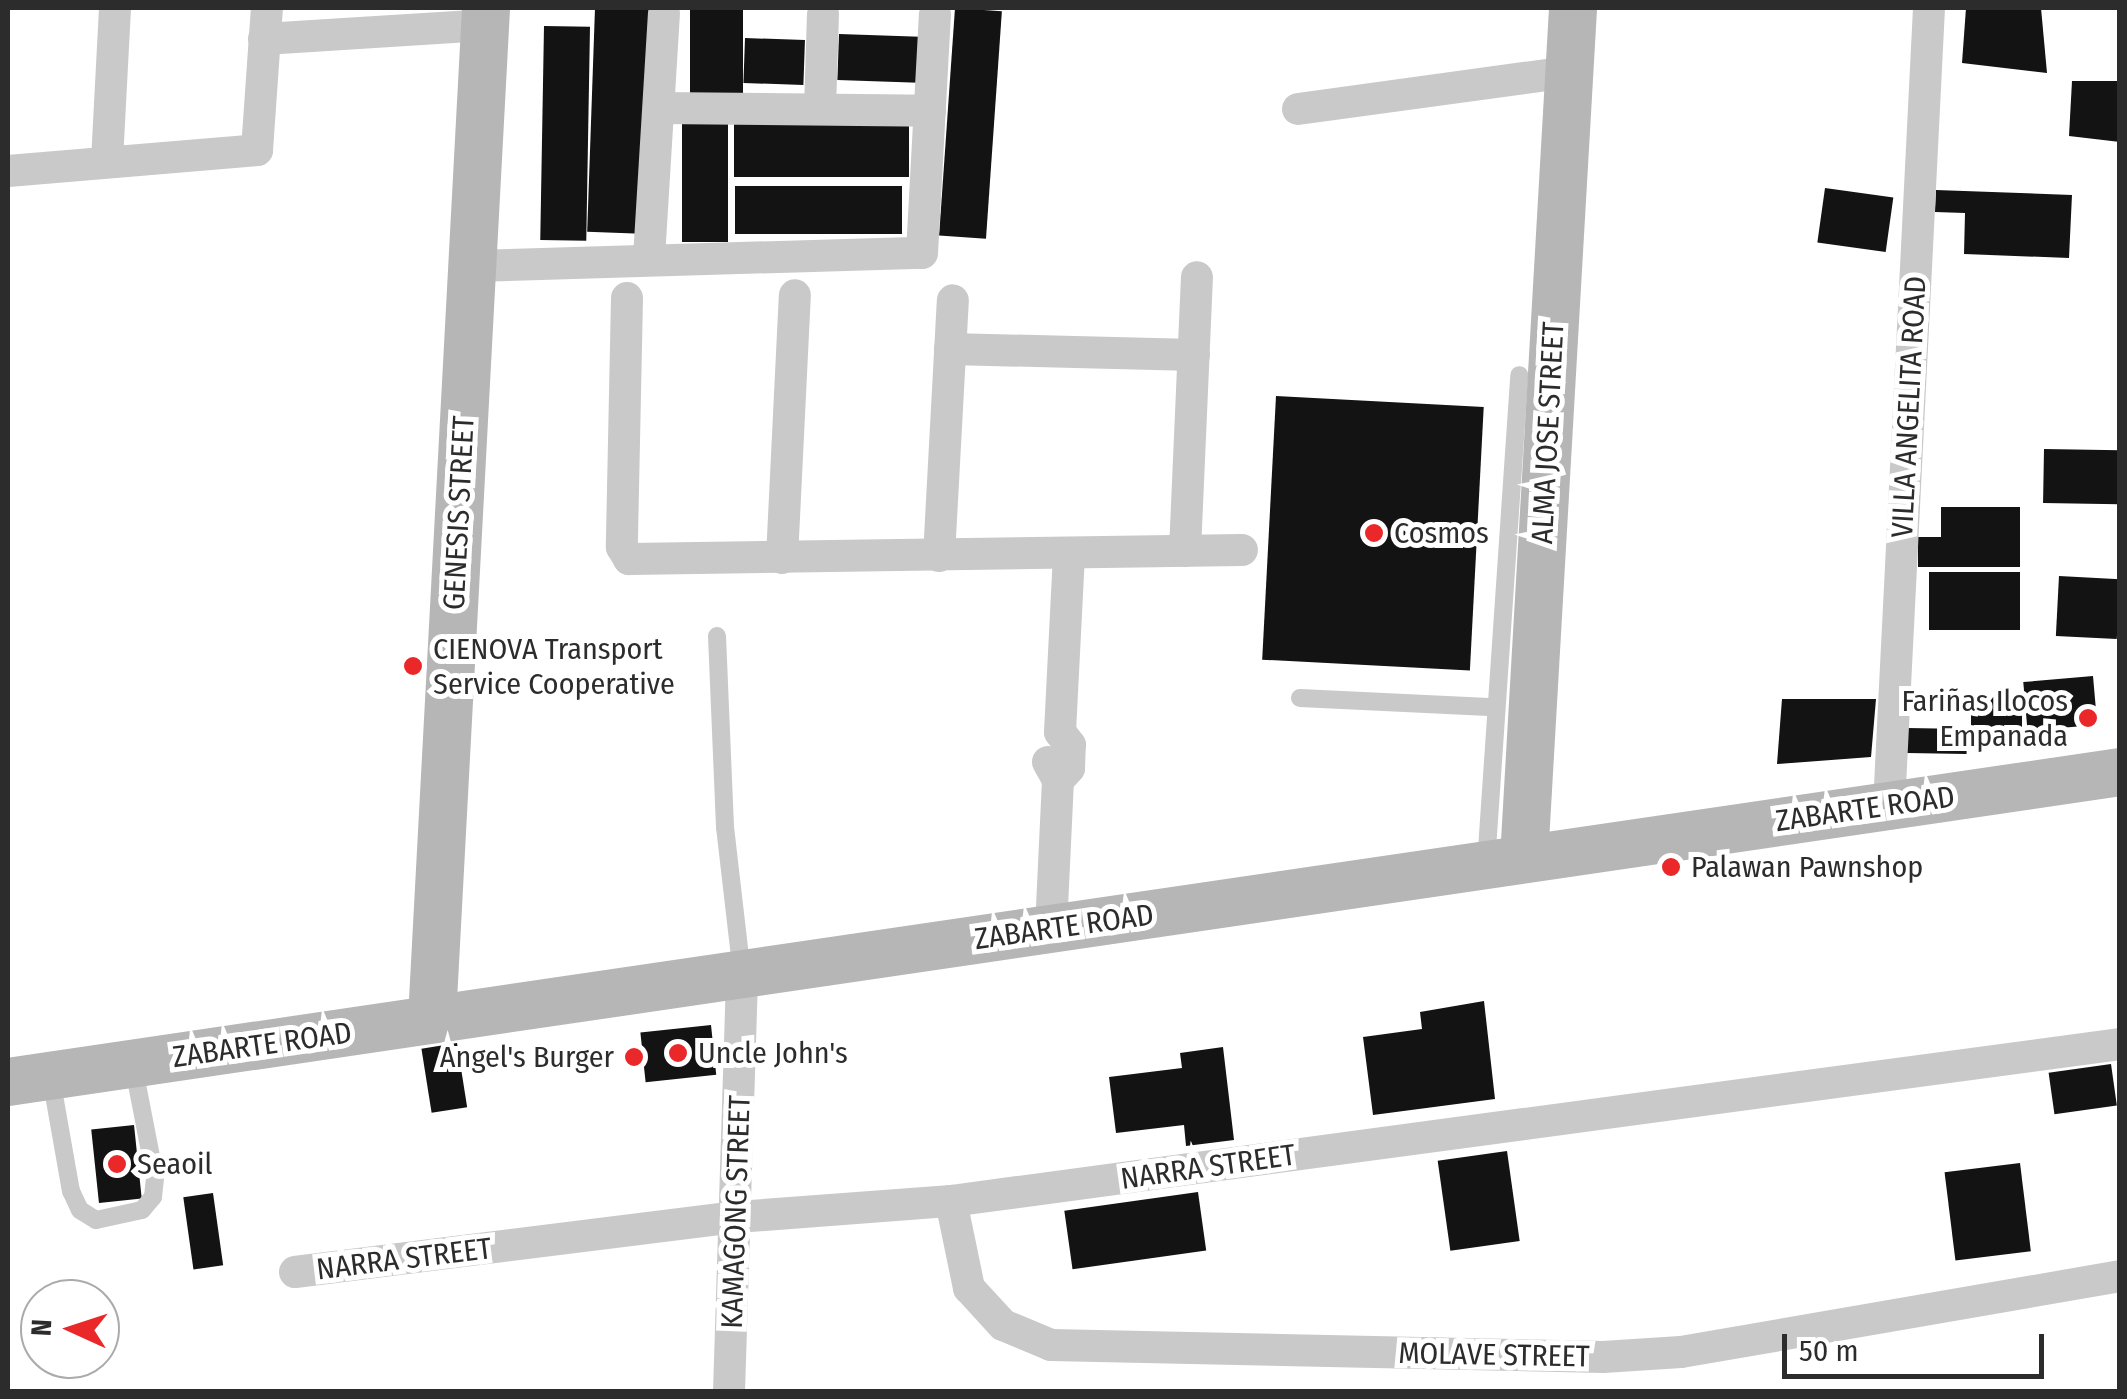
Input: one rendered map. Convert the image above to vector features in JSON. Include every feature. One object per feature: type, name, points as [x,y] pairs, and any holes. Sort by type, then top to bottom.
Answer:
[{"type":"main road","name":"ALMA JOSE STREET","points":[[1505,862],[1572,8]]},
{"type":"main road","name":"GENESIS STREET","points":[[432,1019],[486,16]]},
{"type":"main road","name":"ZABARTE ROAD","points":[[29,1078],[2120,772]]},
{"type":"street","points":[[107,160],[115,8]]},
{"type":"street","name":"VILLA ANGELITA ROAD","points":[[1889,806],[1929,8]]},
{"type":"street","points":[[649,258],[664,13]]},
{"type":"street","points":[[820,109],[824,14]]},
{"type":"street","points":[[473,258],[510,268],[533,261],[922,253],[935,14]]},
{"type":"street","points":[[8,170],[257,150],[266,23],[486,16]]},
{"type":"street","points":[[1298,109],[1569,72]]},
{"type":"street","points":[[659,108],[930,110]]},
{"type":"street","points":[[1184,551],[1197,278]]},
{"type":"street","points":[[782,558],[795,295]]},
{"type":"street","points":[[627,298],[622,547],[629,559],[1242,550]]},
{"type":"street","points":[[939,556],[953,300]]},
{"type":"street","points":[[950,349],[1194,355]]},
{"type":"street","points":[[1051,929],[1058,780],[1048,760],[1050,744],[1060,732],[1069,553]]},
{"type":"street","name":"KAMAGONG STREET","points":[[729,1392],[742,974]]},
{"type":"street","name":"NARRA STREET","points":[[295,1272],[737,1217],[951,1202],[2120,1044]]},
{"type":"street","name":"MOLAVE STREET","points":[[951,1202],[969,1288],[1003,1325],[1052,1345],[1622,1356],[1681,1352],[2120,1276]]},
{"type":"lane","points":[[1505,862],[1494,707],[1520,376]]},
{"type":"lane","points":[[717,636],[725,827],[742,974]]},
{"type":"lane","points":[[1300,698],[1494,707]]},
{"type":"lane","points":[[29,1078],[71,1191],[80,1210],[96,1220],[142,1210],[152,1197],[156,1177],[133,1063]]},
{"type":"building","points":[[595,8],[649,10],[641,234],[587,232]]},
{"type":"building","points":[[690,8],[743,8],[743,93],[690,93]]},
{"type":"building","points":[[955,8],[1002,11],[986,239],[939,235]]},
{"type":"building","points":[[1966,8],[2041,8],[2047,73],[1962,63]]},
{"type":"building","points":[[544,26],[590,27],[586,241],[540,240]]},
{"type":"building","points":[[839,34],[920,37],[918,83],[837,80]]},
{"type":"building","points":[[745,38],[805,40],[803,85],[743,83]]},
{"type":"building","points":[[2072,81],[2120,81],[2120,142],[2069,136]]},
{"type":"building","points":[[682,121],[728,121],[728,242],[682,242]]},
{"type":"building","points":[[734,122],[909,122],[909,177],[734,177]]},
{"type":"building","points":[[735,186],[902,186],[902,234],[735,234]]},
{"type":"building","points":[[1825,188],[1893,198],[1886,252],[1817,242]]},
{"type":"building","points":[[1936,190],[2072,195],[2069,258],[1964,254],[1965,213],[1935,212]]},
{"type":"building","name":"Cosmos","points":[[1276,396],[1484,407],[1470,671],[1262,660]]},
{"type":"building","points":[[2044,449],[2120,450],[2119,504],[2043,503]]},
{"type":"building","points":[[1941,507],[2020,507],[2020,567],[1918,567],[1918,537],[1941,537]]},
{"type":"building","points":[[1929,572],[2020,572],[2020,630],[1929,630]]},
{"type":"building","points":[[2059,576],[2120,579],[2117,639],[2056,636]]},
{"type":"building","points":[[2093,676],[2097,725],[2028,731],[2023,682]]},
{"type":"building","points":[[1971,697],[2022,697],[2022,742],[1971,742]]},
{"type":"building","points":[[1782,699],[1876,699],[1871,757],[1777,764]]},
{"type":"building","points":[[1907,728],[1967,729],[1967,754],[1907,753]]},
{"type":"building","points":[[1484,1001],[1495,1099],[1373,1115],[1363,1037],[1422,1029],[1420,1012]]},
{"type":"building","name":"Uncle John's","points":[[711,1025],[716,1075],[646,1082],[640,1032]]},
{"type":"building","points":[[457,1043],[467,1107],[432,1113],[421,1049]]},
{"type":"building","points":[[1223,1047],[1234,1140],[1186,1146],[1184,1125],[1116,1133],[1109,1077],[1182,1068],[1180,1053]]},
{"type":"building","points":[[2111,1064],[2117,1106],[2054,1114],[2049,1073]]},
{"type":"building","name":"Seaoil","points":[[134,1125],[142,1199],[99,1203],[91,1129]]},
{"type":"building","points":[[1507,1151],[1520,1241],[1450,1251],[1438,1161]]},
{"type":"building","points":[[2020,1163],[2031,1251],[1955,1261],[1945,1172]]},
{"type":"building","points":[[1198,1192],[1206,1250],[1073,1269],[1064,1211]]},
{"type":"building","points":[[213,1193],[223,1265],[193,1269],[183,1197]]},
{"type":"place","name":"Cosmos","points":[[1374,533]]},
{"type":"place","name":"CIENOVA Transport Service Cooperative","points":[[413,666]]},
{"type":"place","name":"Fariñas Ilocos Empanada","points":[[2088,718]]},
{"type":"place","name":"Palawan Pawnshop","points":[[1671,867]]},
{"type":"place","name":"Uncle John's","points":[[678,1053]]},
{"type":"place","name":"Angel's Burger","points":[[634,1057]]},
{"type":"place","name":"Seaoil","points":[[117,1164]]}]
